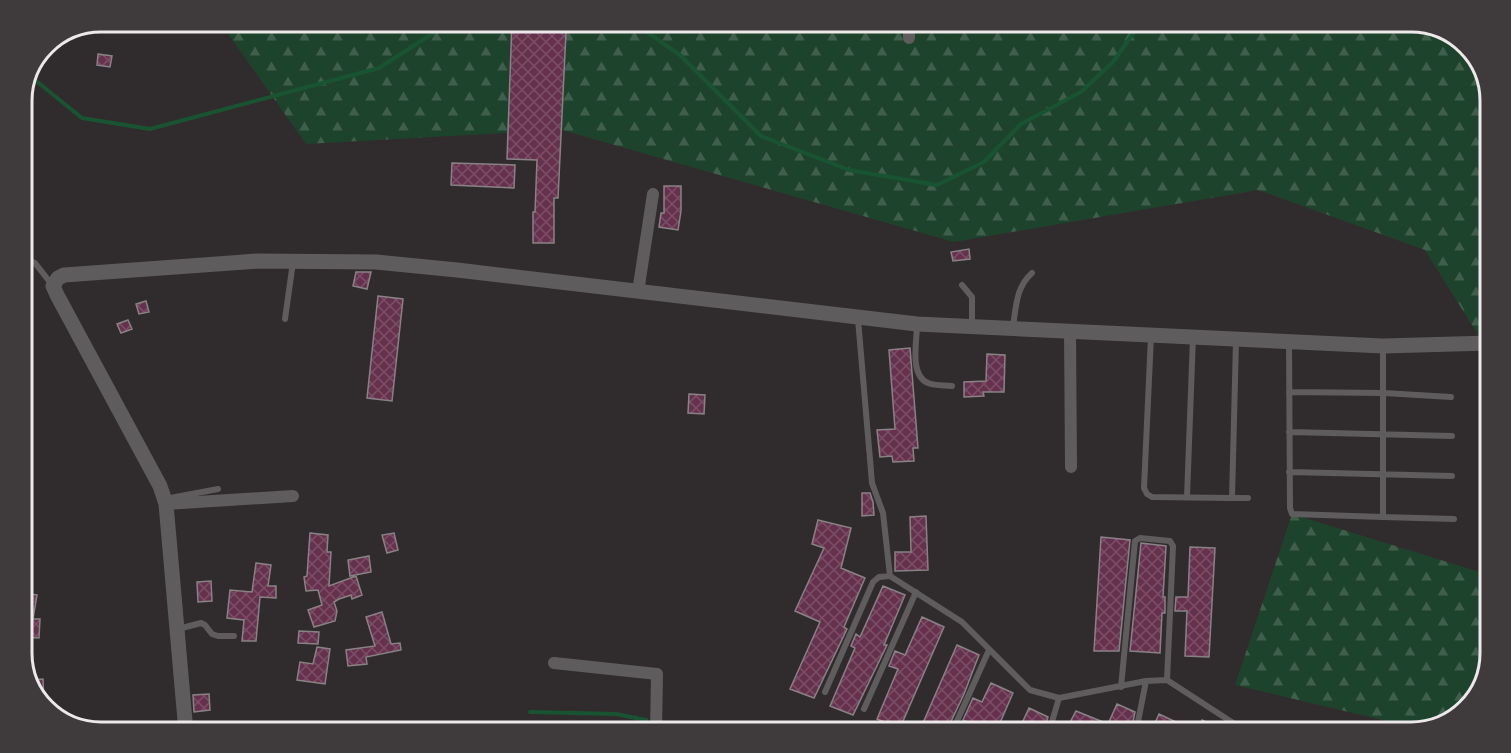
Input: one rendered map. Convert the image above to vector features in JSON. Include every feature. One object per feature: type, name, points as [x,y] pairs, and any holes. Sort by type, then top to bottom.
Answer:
[{"type":"street","points":[[909,32],[909,38]]},
{"type":"street","points":[[638,292],[653,194]]},
{"type":"street","points":[[185,722],[165,501],[160,486],[53,286],[58,278],[64,275],[252,261],[376,262],[917,324],[1236,337],[1383,346],[1479,343]]},
{"type":"street","points":[[1070,330],[1071,467]]},
{"type":"street","points":[[165,501],[293,496]]},
{"type":"street","points":[[554,663],[657,674],[656,722]]},
{"type":"lane","points":[[285,319],[293,261]]},
{"type":"lane","points":[[32,262],[53,286]]},
{"type":"lane","points":[[1012,328],[1021,286],[1032,273]]},
{"type":"lane","points":[[962,285],[972,297],[972,326]]},
{"type":"lane","points":[[858,318],[872,483],[883,513],[890,576]]},
{"type":"lane","points":[[917,324],[916,367],[920,377],[929,383],[952,386]]},
{"type":"lane","points":[[1151,335],[1144,488],[1147,494],[1152,497],[1248,498]]},
{"type":"lane","points":[[1187,497],[1193,337]]},
{"type":"lane","points":[[1232,498],[1236,337]]},
{"type":"lane","points":[[1288,340],[1289,472],[1292,514],[1454,519]]},
{"type":"lane","points":[[1383,346],[1383,517]]},
{"type":"lane","points":[[1290,392],[1384,393],[1451,397]]},
{"type":"lane","points":[[1289,432],[1452,436]]},
{"type":"lane","points":[[1289,472],[1452,476]]},
{"type":"lane","points":[[165,501],[218,489]]},
{"type":"lane","points":[[1121,687],[1135,541],[1140,538],[1170,541],[1173,546],[1167,681]]},
{"type":"lane","points":[[825,692],[873,582],[879,577],[890,576],[957,618],[1030,690],[1059,698],[1146,681],[1167,681],[1224,722]]},
{"type":"lane","points":[[864,710],[916,592]]},
{"type":"lane","points":[[177,629],[201,623],[206,625],[212,634],[234,636]]},
{"type":"lane","points":[[957,721],[989,650]]},
{"type":"lane","points":[[1138,722],[1146,681]]},
{"type":"lane","points":[[1052,722],[1059,698]]},
{"type":"green space","points":[[227,32],[1420,32],[1441,39],[1456,49],[1468,62],[1478,87],[1479,337],[1425,250],[1258,190],[954,242],[562,130],[306,144]]},
{"type":"green space","points":[[1292,514],[1480,572],[1480,652],[1476,675],[1468,691],[1449,710],[1420,721],[1391,722],[1235,685]]},
{"type":"building","points":[[512,32],[566,32],[558,198],[554,198],[554,243],[533,243],[537,160],[507,159]]},
{"type":"building","points":[[98,54],[112,56],[110,67],[97,65]]},
{"type":"building","points":[[452,163],[515,165],[514,188],[451,185]]},
{"type":"building","points":[[664,186],[681,186],[678,230],[659,227],[661,213],[664,213]]},
{"type":"building","points":[[969,249],[970,259],[953,261],[951,252]]},
{"type":"building","points":[[356,272],[371,272],[367,289],[353,286]]},
{"type":"building","points":[[378,296],[403,299],[392,401],[367,398]]},
{"type":"building","points":[[146,301],[149,312],[139,314],[136,304]]},
{"type":"building","points":[[128,320],[132,329],[121,333],[117,324]]},
{"type":"building","points":[[910,348],[918,448],[913,448],[914,461],[893,462],[892,456],[880,457],[877,430],[895,429],[889,350]]},
{"type":"building","points":[[987,354],[1005,355],[1004,392],[983,392],[984,396],[964,397],[964,382],[986,381]]},
{"type":"building","points":[[689,394],[705,395],[704,414],[688,413]]},
{"type":"building","points":[[862,493],[870,493],[874,515],[862,516]]},
{"type":"building","points":[[926,516],[928,570],[895,571],[895,552],[911,552],[910,517]]},
{"type":"building","points":[[818,520],[851,528],[841,568],[865,578],[844,627],[847,629],[814,698],[790,689],[820,622],[795,611],[824,548],[812,544]]},
{"type":"building","points":[[310,533],[328,535],[327,552],[331,552],[329,586],[356,576],[362,595],[352,599],[351,595],[334,602],[337,611],[335,621],[314,627],[308,610],[322,605],[318,590],[306,591],[304,577],[307,576]]},
{"type":"building","points":[[394,533],[398,550],[387,553],[382,535]]},
{"type":"building","points":[[1101,537],[1130,540],[1119,651],[1094,651]]},
{"type":"building","points":[[1141,543],[1166,546],[1163,597],[1165,597],[1165,613],[1162,613],[1160,653],[1130,651]]},
{"type":"building","points":[[1190,547],[1215,548],[1209,657],[1185,656],[1187,611],[1175,611],[1176,597],[1188,597]]},
{"type":"building","points":[[369,556],[371,572],[350,576],[348,560]]},
{"type":"building","points":[[256,563],[271,565],[268,586],[276,586],[276,598],[260,597],[256,641],[242,641],[244,620],[227,618],[230,590],[252,592]]},
{"type":"building","points":[[211,581],[212,601],[198,602],[197,582]]},
{"type":"building","points":[[883,586],[905,595],[884,645],[887,645],[853,715],[830,706],[855,648],[851,646],[856,634],[860,637]]},
{"type":"building","points":[[32,594],[37,595],[33,619],[40,619],[39,638],[32,638]]},
{"type":"building","points":[[382,612],[391,644],[400,643],[401,650],[366,657],[367,664],[348,666],[346,650],[375,646],[366,617]]},
{"type":"building","points":[[922,617],[944,627],[903,722],[885,722],[877,719],[898,669],[889,666],[895,651],[905,655]]},
{"type":"building","points":[[299,631],[319,632],[318,644],[298,643]]},
{"type":"building","points":[[957,645],[979,655],[951,722],[923,722]]},
{"type":"building","points":[[317,647],[330,649],[325,684],[297,680],[300,662],[313,664]]},
{"type":"building","points":[[37,679],[43,679],[43,692],[43,691]]},
{"type":"building","points":[[991,683],[1013,693],[1000,722],[963,720],[973,698],[982,702]]},
{"type":"building","points":[[209,694],[210,710],[194,712],[193,695]]},
{"type":"building","points":[[1117,704],[1135,712],[1133,722],[1109,722]]},
{"type":"building","points":[[1029,708],[1048,717],[1047,722],[1023,722]]},
{"type":"building","points":[[1076,711],[1103,722],[1070,722]]},
{"type":"building","points":[[1159,714],[1176,722],[1155,722]]},
{"type":"waterway","points":[[35,80],[82,118],[150,129],[379,68],[435,32]]},
{"type":"waterway","points":[[647,32],[680,55],[761,136],[849,170],[937,185],[984,162],[1021,124],[1081,92],[1113,62],[1134,32]]},
{"type":"waterway","points":[[530,712],[616,714],[646,720]]}]
